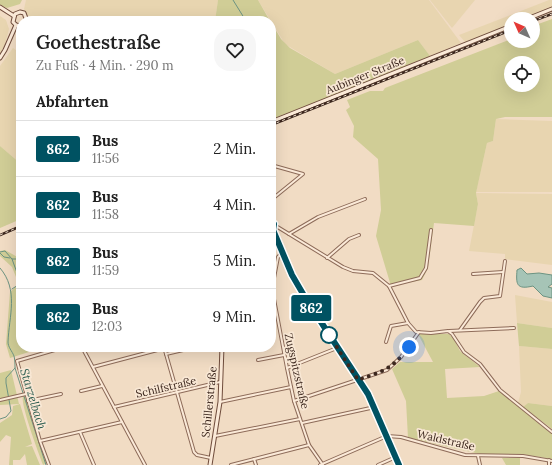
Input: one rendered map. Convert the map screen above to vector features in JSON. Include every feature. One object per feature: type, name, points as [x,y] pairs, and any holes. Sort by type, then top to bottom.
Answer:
[{"type":"street","points":[[0,7],[14,16]]},
{"type":"street","points":[[540,14],[552,9]]},
{"type":"street","points":[[14,16],[17,13],[22,13],[25,16]]},
{"type":"street","points":[[0,58],[16,25],[13,20],[14,16]]},
{"type":"street","name":"Aubinger Straße","points":[[276,120],[504,29]]},
{"type":"street","points":[[276,166],[303,174],[276,196]]},
{"type":"street","points":[[289,234],[318,217],[365,199]]},
{"type":"street","points":[[276,225],[327,258],[349,270],[373,273],[388,286],[408,323],[414,330],[419,332],[514,328]]},
{"type":"street","points":[[388,286],[420,278],[426,268],[431,230]]},
{"type":"street","points":[[327,258],[348,239],[359,235]]},
{"type":"street","points":[[276,238],[282,253],[306,299],[375,407],[399,465]]},
{"type":"street","name":"Zugspitzstraße","points":[[276,268],[278,257],[282,253]]},
{"type":"street","points":[[460,330],[484,298],[500,296],[505,261]]},
{"type":"street","points":[[473,274],[503,272]]},
{"type":"street","name":"Zugspitzstraße","points":[[276,313],[294,401],[309,445],[322,464]]},
{"type":"street","points":[[386,342],[391,326],[408,323]]},
{"type":"street","points":[[448,331],[456,339],[464,352],[480,364],[500,390],[552,432]]},
{"type":"street","points":[[294,401],[390,368],[401,357],[419,332]]},
{"type":"street","points":[[287,368],[338,348]]},
{"type":"street","points":[[46,352],[17,360],[40,441],[49,465]]},
{"type":"street","points":[[85,352],[144,465]]},
{"type":"street","points":[[93,367],[149,352]]},
{"type":"street","points":[[175,352],[166,354],[194,452],[198,455],[211,458]]},
{"type":"street","name":"Schillerstraße","points":[[210,465],[220,402],[222,352]]},
{"type":"street","points":[[258,360],[284,355]]},
{"type":"street","name":"Schilfstraße","points":[[113,407],[222,382]]},
{"type":"street","points":[[81,391],[102,386]]},
{"type":"street","points":[[220,402],[291,387]]},
{"type":"street","points":[[0,400],[26,394]]},
{"type":"street","points":[[28,401],[61,394]]},
{"type":"street","points":[[302,423],[375,407]]},
{"type":"street","points":[[215,436],[300,418]]},
{"type":"street","points":[[40,441],[122,422]]},
{"type":"street","points":[[80,432],[94,465]]},
{"type":"street","points":[[322,464],[387,436]]},
{"type":"street","name":"Waldstraße","points":[[387,436],[401,438],[466,455],[523,456],[551,461]]},
{"type":"street","points":[[231,465],[309,445]]},
{"type":"street","points":[[478,456],[480,465]]},
{"type":"street","points":[[378,465],[396,457]]},
{"type":"street","points":[[254,459],[256,465]]},
{"type":"street","points":[[549,465],[551,461]]},
{"type":"shaded area","points":[[0,0],[22,0],[20,4],[7,8],[0,5]]},
{"type":"shaded area","points":[[26,0],[218,0],[216,16],[28,16],[24,9]]},
{"type":"shaded area","points":[[218,0],[258,0],[267,16],[216,16]]},
{"type":"shaded area","points":[[258,0],[429,0],[461,43],[430,56],[418,40],[335,74],[285,44],[276,29],[276,16],[268,16]]},
{"type":"shaded area","points":[[430,0],[475,0],[452,28]]},
{"type":"shaded area","points":[[552,0],[552,7],[540,12],[518,12]]},
{"type":"shaded area","points":[[0,16],[6,20],[9,29],[4,48],[0,54]]},
{"type":"shaded area","points":[[504,18],[504,27],[465,42],[459,35]]},
{"type":"shaded area","points":[[552,19],[552,117],[505,117],[496,119],[493,141],[487,143],[476,193],[478,204],[474,226],[434,223],[428,268],[422,280],[391,286],[376,236],[381,210],[378,159],[353,137],[354,126],[346,110],[350,107],[347,100],[370,91],[383,91],[385,88],[504,42],[504,48],[540,48],[540,23]]},
{"type":"shaded area","points":[[276,30],[281,39],[290,48],[335,74],[418,40],[430,56],[276,118]]},
{"type":"shaded area","points":[[13,48],[16,50],[16,160],[0,146],[0,66]]},
{"type":"shaded area","points":[[496,119],[552,121],[552,192],[476,192],[487,143],[493,141]]},
{"type":"shaded area","points":[[0,146],[16,160],[16,221],[0,228]]},
{"type":"shaded area","points":[[476,193],[552,194],[552,265],[505,259],[505,254],[469,251],[478,204]]},
{"type":"shaded area","points":[[5,250],[16,256],[16,277],[12,267],[0,256],[0,251]]},
{"type":"shaded area","points":[[521,268],[527,274],[539,273],[552,275],[552,284],[548,287],[552,288],[552,298],[543,296],[533,286],[523,287],[518,285],[517,270]]},
{"type":"shaded area","points":[[16,287],[16,352],[29,352],[10,358],[6,344],[10,292]]},
{"type":"shaded area","points":[[515,295],[552,302],[552,328],[517,323]]},
{"type":"shaded area","points":[[517,323],[552,328],[552,349],[519,346]]},
{"type":"shaded area","points":[[420,334],[449,334],[454,339],[460,351],[480,367],[445,369],[447,398],[484,396],[499,391],[552,434],[552,459],[521,454],[480,454],[408,438],[406,401],[392,369],[400,362],[433,362],[419,336]]},
{"type":"shaded area","points":[[519,346],[552,349],[552,406],[528,403],[523,407],[518,403],[521,392]]},
{"type":"shaded area","points":[[11,370],[19,404],[0,405],[0,373]]},
{"type":"shaded area","points":[[23,396],[26,397],[47,463],[43,465],[24,409]]},
{"type":"shaded area","points":[[528,403],[552,406],[552,429],[523,407]]},
{"type":"shaded area","points":[[20,404],[32,444],[25,447],[32,446],[40,465],[27,465],[25,454],[20,460],[13,460],[13,465],[9,465],[11,437],[6,435],[0,442],[0,423],[12,415],[13,406]]},
{"type":"shaded area","points":[[502,458],[520,458],[520,465],[506,465]]},
{"type":"waterway","points":[[233,0],[243,16]]},
{"type":"waterway","name":"Starzelbach","points":[[0,252],[5,251],[12,259],[16,259]]},
{"type":"waterway","name":"Starzelbach","points":[[0,253],[4,257],[10,258]]},
{"type":"waterway","name":"Starzelbach","points":[[12,259],[16,270]]},
{"type":"waterway","name":"Starzelbach","points":[[0,268],[6,276],[11,294],[12,304],[8,344],[14,356],[15,368],[46,465]]},
{"type":"waterway","name":"Starzelbach","points":[[12,289],[16,286]]},
{"type":"waterway","points":[[0,419],[6,417],[11,411],[6,378],[15,368]]},
{"type":"railway","points":[[540,18],[552,14]]},
{"type":"railway","points":[[276,123],[504,33]]},
{"type":"railway","points":[[0,235],[16,228]]},
{"type":"bus line","name":"862","points":[[276,238],[296,283],[310,307],[368,394],[399,465]]},
{"type":"route","points":[[329,335],[358,380],[387,370],[397,362],[409,347]]}]
